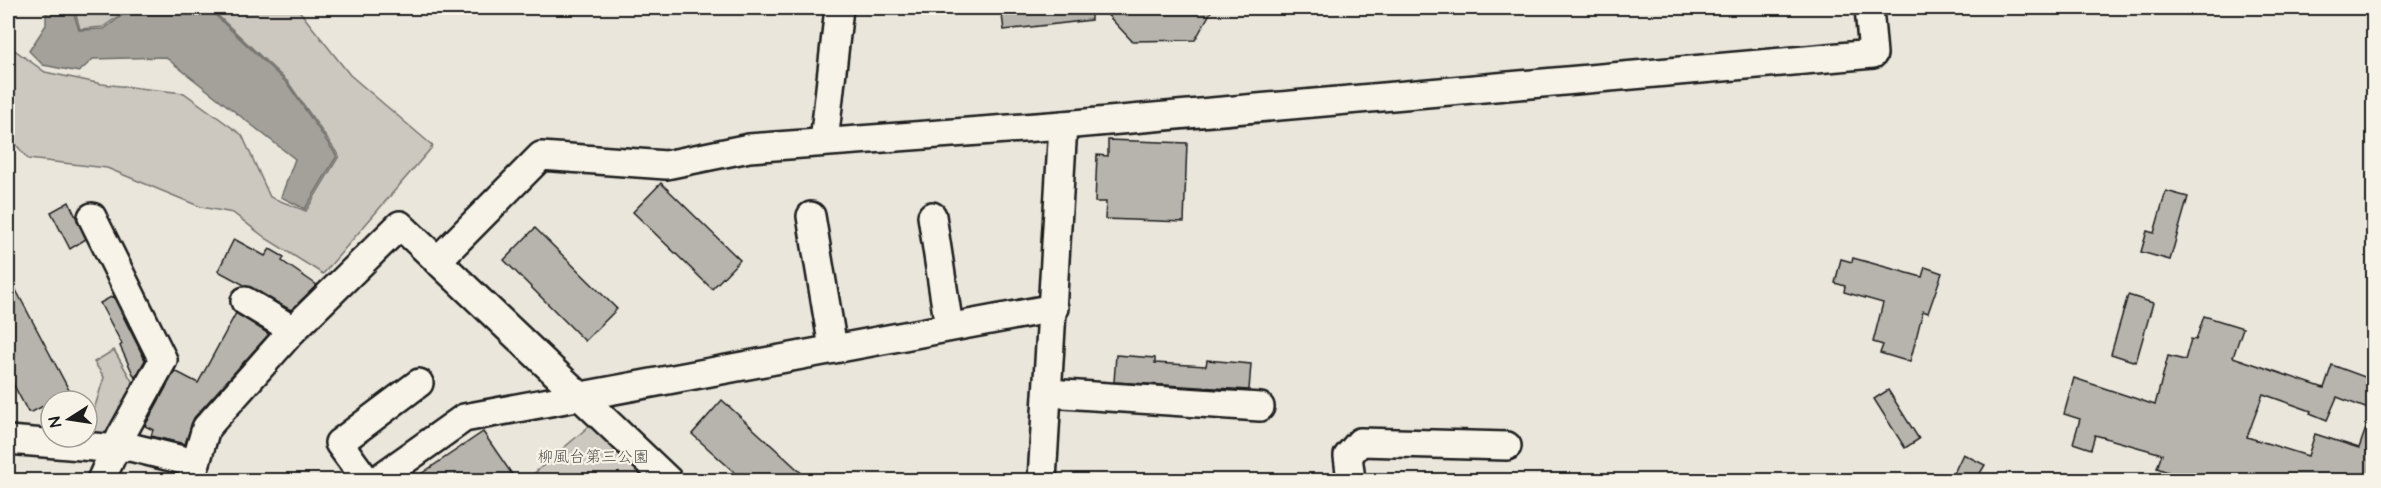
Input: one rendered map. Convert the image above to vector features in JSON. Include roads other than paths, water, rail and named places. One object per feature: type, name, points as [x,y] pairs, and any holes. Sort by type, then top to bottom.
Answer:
[{"type":"street","points":[[824,142],[839,8]]},
{"type":"street","points":[[437,261],[541,156],[666,165],[749,148],[1063,125],[1873,54],[1869,8]]},
{"type":"street","points":[[1042,480],[1054,308],[1063,125]]},
{"type":"street","points":[[811,216],[833,348]]},
{"type":"street","points":[[932,216],[949,327]]},
{"type":"street","points":[[92,217],[113,277],[163,360],[116,447],[102,480]]},
{"type":"street","points":[[8,440],[130,447],[193,472],[206,428],[293,330],[400,225],[668,480]]},
{"type":"street","points":[[245,300],[293,330]]},
{"type":"street","points":[[419,382],[339,442],[377,480],[464,418],[577,395],[1054,308]]},
{"type":"street","points":[[1048,393],[1260,407]]},
{"type":"street","points":[[1352,480],[1348,456],[1360,442],[1507,446]]},
{"type":"park label","name":"柳風台第三公園","points":[[593,456]]}]
